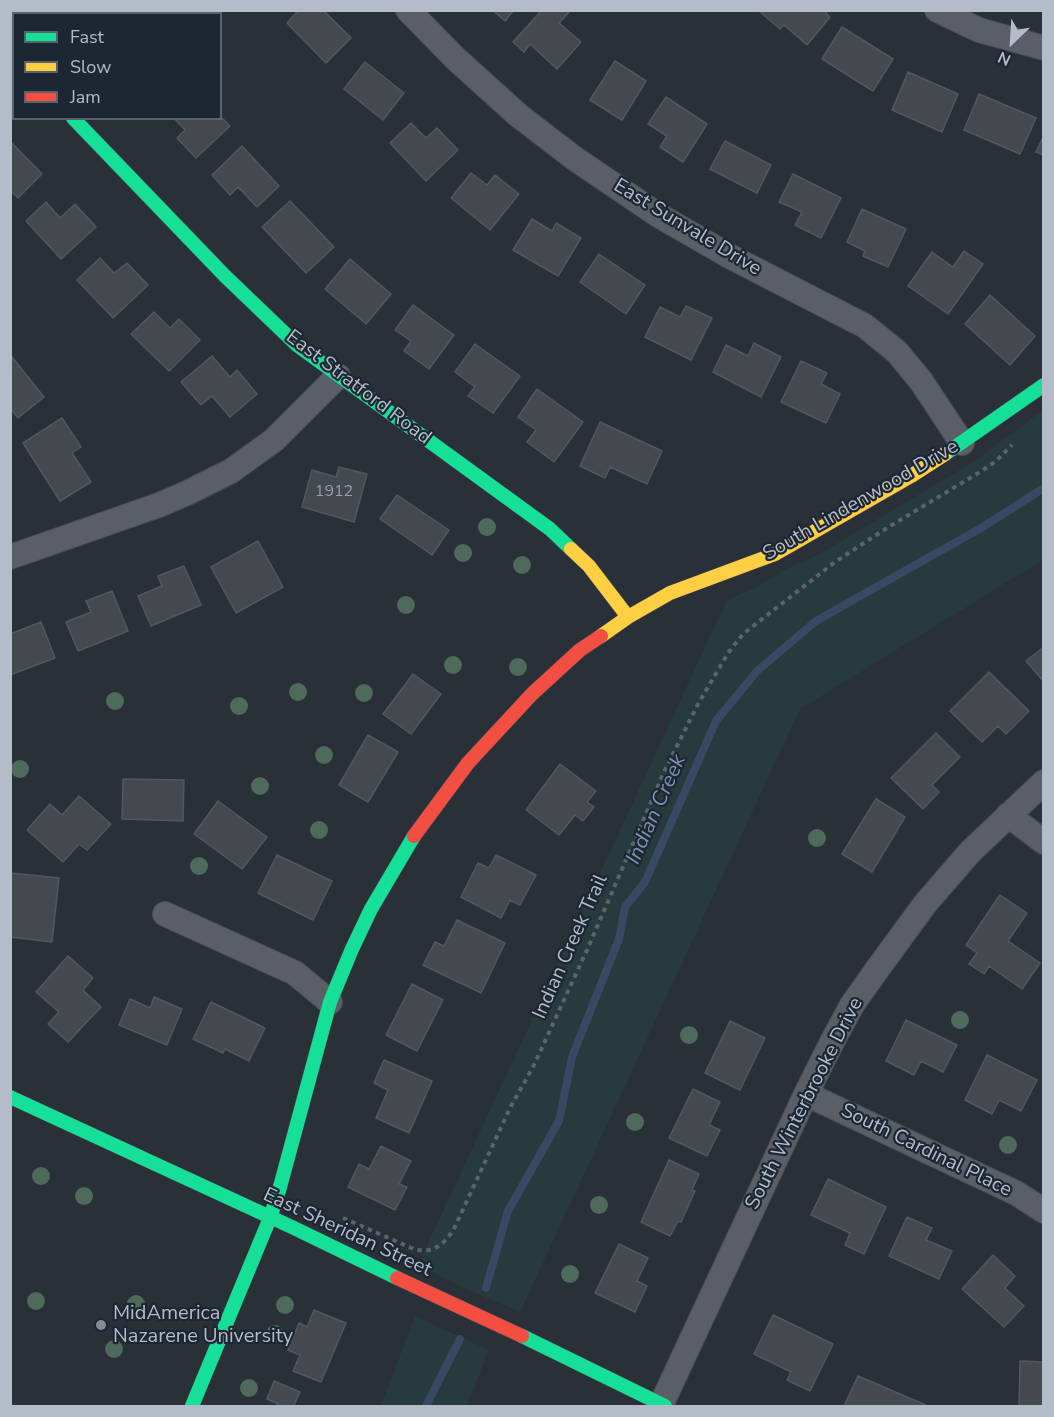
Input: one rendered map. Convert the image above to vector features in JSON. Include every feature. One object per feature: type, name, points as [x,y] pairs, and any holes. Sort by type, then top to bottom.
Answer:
[{"type":"street","name":"East Sunvale Drive","points":[[408,10],[455,58],[510,108],[574,158],[658,215],[731,257],[865,326],[897,352],[921,381],[962,442]]},
{"type":"street","points":[[937,10],[979,30],[1044,48]]},
{"type":"street","name":"East Stratford Road","points":[[75,120],[225,276],[297,345],[550,529],[590,566],[628,618]]},
{"type":"street","points":[[13,552],[159,505],[231,471],[274,440],[338,376]]},
{"type":"street","name":"South Lindenwood Drive","points":[[192,1407],[270,1218],[330,1002],[352,949],[371,909],[403,854],[468,764],[531,694],[580,650],[628,618],[670,593],[776,554],[911,476],[1044,385]]},
{"type":"street","name":"South Winterbrooke Drive","points":[[663,1406],[806,1094],[852,1005],[925,904],[970,852],[1044,782]]},
{"type":"street","points":[[1008,815],[1044,842]]},
{"type":"street","points":[[165,914],[295,973],[330,1002]]},
{"type":"street","name":"South Cardinal Place","points":[[806,1094],[1016,1193],[1044,1211]]},
{"type":"street","name":"East Sheridan Street","points":[[10,1097],[564,1356],[663,1406]]},
{"type":"path","name":"Indian Creek Trail","points":[[334,1214],[416,1250],[427,1251],[444,1242],[453,1231],[510,1108],[534,1065],[674,753],[698,704],[728,653],[744,634],[835,562],[980,472],[995,462],[1014,443]]},
{"type":"green space","points":[[1043,410],[1043,560],[800,709],[520,1312],[418,1265],[727,600],[821,553],[973,462]]},
{"type":"green space","points":[[415,1316],[489,1350],[467,1406],[381,1406]]},
{"type":"building","points":[[53,10],[127,11],[126,12],[54,12]]},
{"type":"building","points":[[299,10],[323,10],[351,38],[326,63],[287,23]]},
{"type":"building","points":[[492,10],[514,10],[505,21]]},
{"type":"building","points":[[542,10],[570,11],[559,23],[581,42],[557,69],[530,44],[524,52],[513,42]]},
{"type":"building","points":[[758,10],[823,10],[830,17],[807,45],[784,25],[780,29]]},
{"type":"building","points":[[842,27],[893,59],[873,91],[822,59]]},
{"type":"building","points":[[615,61],[646,81],[622,120],[590,100]]},
{"type":"building","points":[[365,62],[404,93],[383,120],[344,89]]},
{"type":"building","points":[[908,72],[958,94],[942,132],[892,110]]},
{"type":"building","points":[[979,94],[1036,118],[1020,154],[964,130]]},
{"type":"building","points":[[666,97],[707,124],[683,162],[660,147],[667,136],[648,124]]},
{"type":"building","points":[[222,118],[230,126],[196,158],[177,138],[185,130],[176,120],[222,120]]},
{"type":"building","points":[[411,123],[426,138],[437,128],[458,150],[426,181],[390,143]]},
{"type":"building","points":[[1044,135],[1044,155],[1036,152]]},
{"type":"building","points":[[10,141],[42,174],[18,198],[10,190]]},
{"type":"building","points":[[725,141],[771,165],[757,193],[710,169]]},
{"type":"building","points":[[242,146],[279,186],[257,207],[238,187],[230,195],[212,175]]},
{"type":"building","points":[[471,173],[487,185],[495,175],[519,194],[490,230],[451,198]]},
{"type":"building","points":[[793,174],[841,198],[821,238],[795,225],[802,212],[779,202]]},
{"type":"building","points":[[290,201],[334,247],[306,273],[262,227]]},
{"type":"building","points":[[46,202],[60,218],[75,204],[96,227],[61,259],[26,221]]},
{"type":"building","points":[[862,209],[906,229],[888,267],[863,256],[865,251],[847,242]]},
{"type":"building","points":[[532,219],[552,231],[556,223],[581,238],[558,276],[513,250]]},
{"type":"building","points":[[964,251],[983,264],[948,314],[908,286],[932,252],[953,267]]},
{"type":"building","points":[[599,254],[645,285],[626,314],[580,282]]},
{"type":"building","points":[[100,258],[114,273],[127,263],[148,285],[113,318],[77,280]]},
{"type":"building","points":[[350,259],[391,294],[366,324],[325,289]]},
{"type":"building","points":[[990,295],[1035,336],[1010,365],[965,324]]},
{"type":"building","points":[[413,305],[454,335],[429,369],[404,351],[411,341],[395,330]]},
{"type":"building","points":[[686,306],[712,318],[691,360],[645,337],[660,307],[680,317]]},
{"type":"building","points":[[154,312],[170,328],[179,319],[200,340],[169,371],[131,334]]},
{"type":"building","points":[[754,343],[781,357],[761,397],[713,372],[726,345],[748,356]]},
{"type":"building","points":[[475,344],[520,376],[493,413],[468,396],[475,387],[455,372]]},
{"type":"building","points":[[212,356],[230,377],[237,370],[257,394],[230,417],[212,396],[201,405],[181,382]]},
{"type":"building","points":[[12,357],[44,397],[18,418],[10,408]]},
{"type":"building","points":[[801,361],[827,373],[821,384],[840,394],[826,423],[781,402]]},
{"type":"building","points":[[537,389],[583,422],[554,462],[527,442],[536,430],[518,417]]},
{"type":"building","points":[[62,418],[81,447],[72,453],[91,482],[60,501],[23,443]]},
{"type":"building","points":[[600,422],[662,451],[647,484],[610,467],[605,478],[580,466]]},
{"type":"building","points":[[339,467],[367,474],[354,522],[302,507],[312,470],[336,477]]},
{"type":"building","points":[[397,495],[449,530],[432,555],[380,519]]},
{"type":"building","points":[[258,541],[283,587],[236,613],[211,567]]},
{"type":"building","points":[[184,566],[201,605],[151,626],[138,596],[162,586],[158,576]]},
{"type":"building","points":[[112,591],[128,631],[78,651],[66,622],[91,612],[86,601]]},
{"type":"building","points":[[41,622],[55,658],[10,675],[10,634]]},
{"type":"building","points":[[1044,647],[1044,682],[1026,661]]},
{"type":"building","points":[[989,672],[1029,711],[1006,734],[998,726],[982,742],[950,711]]},
{"type":"building","points":[[413,674],[441,694],[411,734],[383,714]]},
{"type":"building","points":[[936,733],[960,757],[932,785],[939,792],[923,809],[891,778]]},
{"type":"building","points":[[368,735],[398,752],[368,802],[339,785]]},
{"type":"building","points":[[560,764],[596,791],[587,802],[594,807],[583,821],[575,815],[559,835],[526,810]]},
{"type":"building","points":[[123,779],[184,780],[183,821],[122,819]]},
{"type":"building","points":[[79,796],[111,824],[87,850],[79,844],[63,862],[27,830],[50,804],[62,815]]},
{"type":"building","points":[[876,799],[905,817],[872,872],[842,854]]},
{"type":"building","points":[[218,801],[267,837],[242,869],[194,834]]},
{"type":"building","points":[[277,855],[332,881],[313,920],[258,893]]},
{"type":"building","points":[[496,855],[536,875],[520,905],[510,900],[501,918],[461,897],[478,863],[489,868]]},
{"type":"building","points":[[11,873],[59,878],[52,942],[10,937]]},
{"type":"building","points":[[1000,895],[1027,913],[1008,941],[1040,963],[1022,989],[989,966],[984,974],[969,964],[977,953],[966,945]]},
{"type":"building","points":[[457,920],[505,943],[481,993],[423,965],[435,942],[444,946]]},
{"type":"building","points":[[68,956],[93,978],[83,990],[101,1007],[68,1042],[48,1024],[59,1012],[36,992]]},
{"type":"building","points":[[412,984],[443,1000],[417,1051],[386,1035]]},
{"type":"building","points":[[154,997],[182,1009],[167,1045],[119,1025],[130,999],[150,1008]]},
{"type":"building","points":[[211,1002],[265,1028],[249,1061],[225,1049],[223,1053],[193,1039]]},
{"type":"building","points":[[906,1020],[957,1045],[943,1072],[921,1061],[914,1075],[886,1061]]},
{"type":"building","points":[[730,1021],[765,1038],[740,1090],[705,1073]]},
{"type":"building","points":[[987,1055],[1037,1080],[1021,1111],[999,1100],[992,1114],[965,1100]]},
{"type":"building","points":[[384,1060],[432,1081],[409,1133],[376,1118],[388,1090],[374,1083]]},
{"type":"building","points":[[693,1089],[720,1102],[709,1125],[720,1130],[707,1156],[669,1138]]},
{"type":"building","points":[[381,1146],[411,1161],[399,1184],[407,1187],[395,1210],[348,1187],[359,1164],[369,1169]]},
{"type":"building","points":[[669,1160],[699,1174],[692,1190],[695,1191],[681,1222],[678,1221],[670,1236],[641,1222]]},
{"type":"building","points":[[828,1179],[886,1207],[864,1254],[845,1245],[850,1233],[811,1215]]},
{"type":"building","points":[[907,1217],[932,1228],[926,1240],[952,1251],[939,1279],[889,1256]]},
{"type":"building","points":[[619,1244],[648,1258],[637,1281],[647,1286],[635,1312],[595,1293]]},
{"type":"building","points":[[993,1255],[1015,1276],[1005,1288],[1024,1306],[1004,1327],[962,1289]]},
{"type":"building","points":[[314,1310],[346,1323],[321,1382],[293,1371],[300,1355],[288,1350],[299,1323],[307,1327]]},
{"type":"building","points":[[773,1315],[833,1344],[810,1391],[787,1380],[791,1372],[754,1354]]},
{"type":"building","points":[[1020,1361],[1044,1362],[1044,1406],[1019,1406]]},
{"type":"building","points":[[858,1376],[928,1406],[844,1406]]},
{"type":"building","points":[[274,1381],[300,1392],[294,1405],[297,1406],[277,1406],[278,1404],[267,1399]]},
{"type":"waterway","name":"Indian Creek","points":[[486,1288],[508,1211],[559,1121],[572,1057],[619,939],[625,907],[645,882],[716,721],[757,671],[816,621],[981,528],[1044,488]]},
{"type":"waterway","name":"Indian Creek","points":[[426,1406],[460,1339]]},
{"type":"traffic: fast","points":[[75,120],[225,276],[297,345],[550,529],[571,549]]},
{"type":"traffic: fast","points":[[945,454],[1044,385]]},
{"type":"traffic: fast","points":[[192,1406],[270,1218],[330,1002],[371,909],[414,836]]},
{"type":"traffic: fast","points":[[10,1097],[397,1278]]},
{"type":"traffic: fast","points":[[522,1336],[665,1406]]},
{"type":"traffic: slow","points":[[601,636],[628,617],[670,593],[775,554],[945,454]]},
{"type":"traffic: slow","points":[[571,549],[589,566],[628,617]]},
{"type":"traffic: jam","points":[[414,836],[468,763],[532,694],[580,650],[601,636]]},
{"type":"traffic: jam","points":[[397,1278],[522,1336]]},
{"type":"place","name":"MidAmerica Nazarene University","points":[[101,1325]]}]
